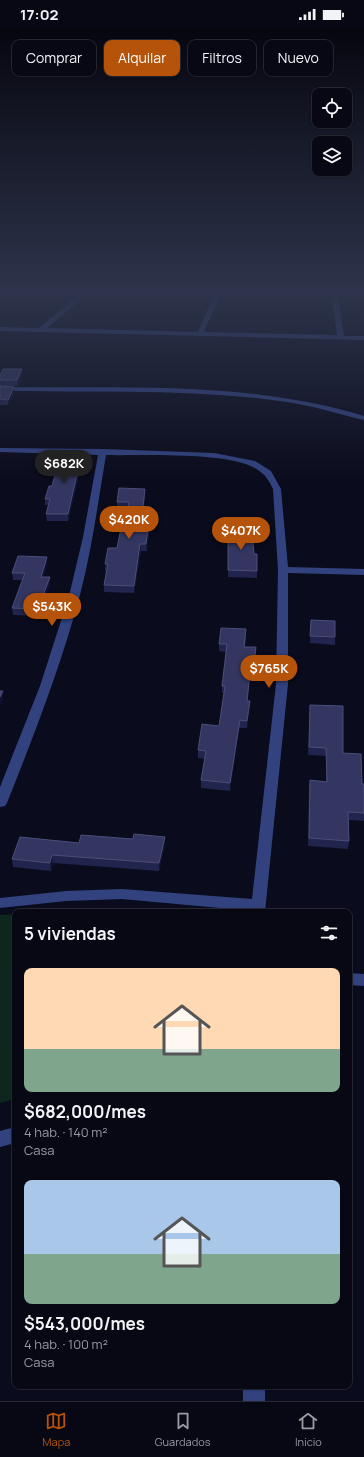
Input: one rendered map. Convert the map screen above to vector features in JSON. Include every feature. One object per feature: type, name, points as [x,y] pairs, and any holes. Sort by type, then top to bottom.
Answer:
[{"type":"street","points":[[0,389],[177,392],[250,395],[308,403],[364,418]]},
{"type":"street","points":[[0,450],[103,451],[214,455],[244,460],[264,470],[275,482],[277,490],[283,570],[281,691],[277,741],[258,908],[122,894],[66,896],[0,903]]},
{"type":"street","points":[[0,804],[40,702],[75,590],[82,564],[103,451]]},
{"type":"street","points":[[283,570],[364,572]]},
{"type":"street","points":[[352,979],[364,980]]},
{"type":"street","points":[[0,1138],[12,1136]]},
{"type":"street","points":[[254,1389],[254,1401]]},
{"type":"green space","points":[[12,914],[12,1100],[0,1103],[0,915]]},
{"type":"building","points":[[3,369],[22,369],[17,380],[0,380],[0,375]]},
{"type":"building","points":[[0,386],[14,387],[8,400],[0,399]]},
{"type":"building","points":[[61,452],[82,453],[68,514],[46,514],[50,499],[45,499],[49,486],[52,486]]},
{"type":"building","points":[[119,488],[145,489],[143,507],[151,507],[146,544],[140,544],[134,586],[104,585],[108,564],[105,564],[108,548],[117,548],[121,528],[126,528],[129,502],[117,502]]},
{"type":"building","points":[[228,529],[252,530],[254,554],[257,554],[257,571],[228,570]]},
{"type":"building","points":[[18,556],[47,557],[41,577],[50,577],[38,609],[12,608],[25,573],[12,573]]},
{"type":"building","points":[[311,620],[335,621],[335,637],[310,636]]},
{"type":"building","points":[[221,628],[246,629],[244,647],[256,647],[254,664],[251,664],[247,701],[250,701],[247,721],[240,720],[230,783],[201,780],[206,751],[198,750],[202,724],[219,726],[225,686],[222,686],[227,644],[219,644]]},
{"type":"building","points":[[310,705],[343,706],[343,753],[361,754],[362,784],[364,784],[364,813],[348,812],[349,841],[309,838],[310,780],[327,782],[326,748],[309,747]]},
{"type":"building","points":[[134,834],[165,837],[159,863],[52,855],[50,863],[12,859],[20,837],[79,843],[81,835],[133,839]]}]
